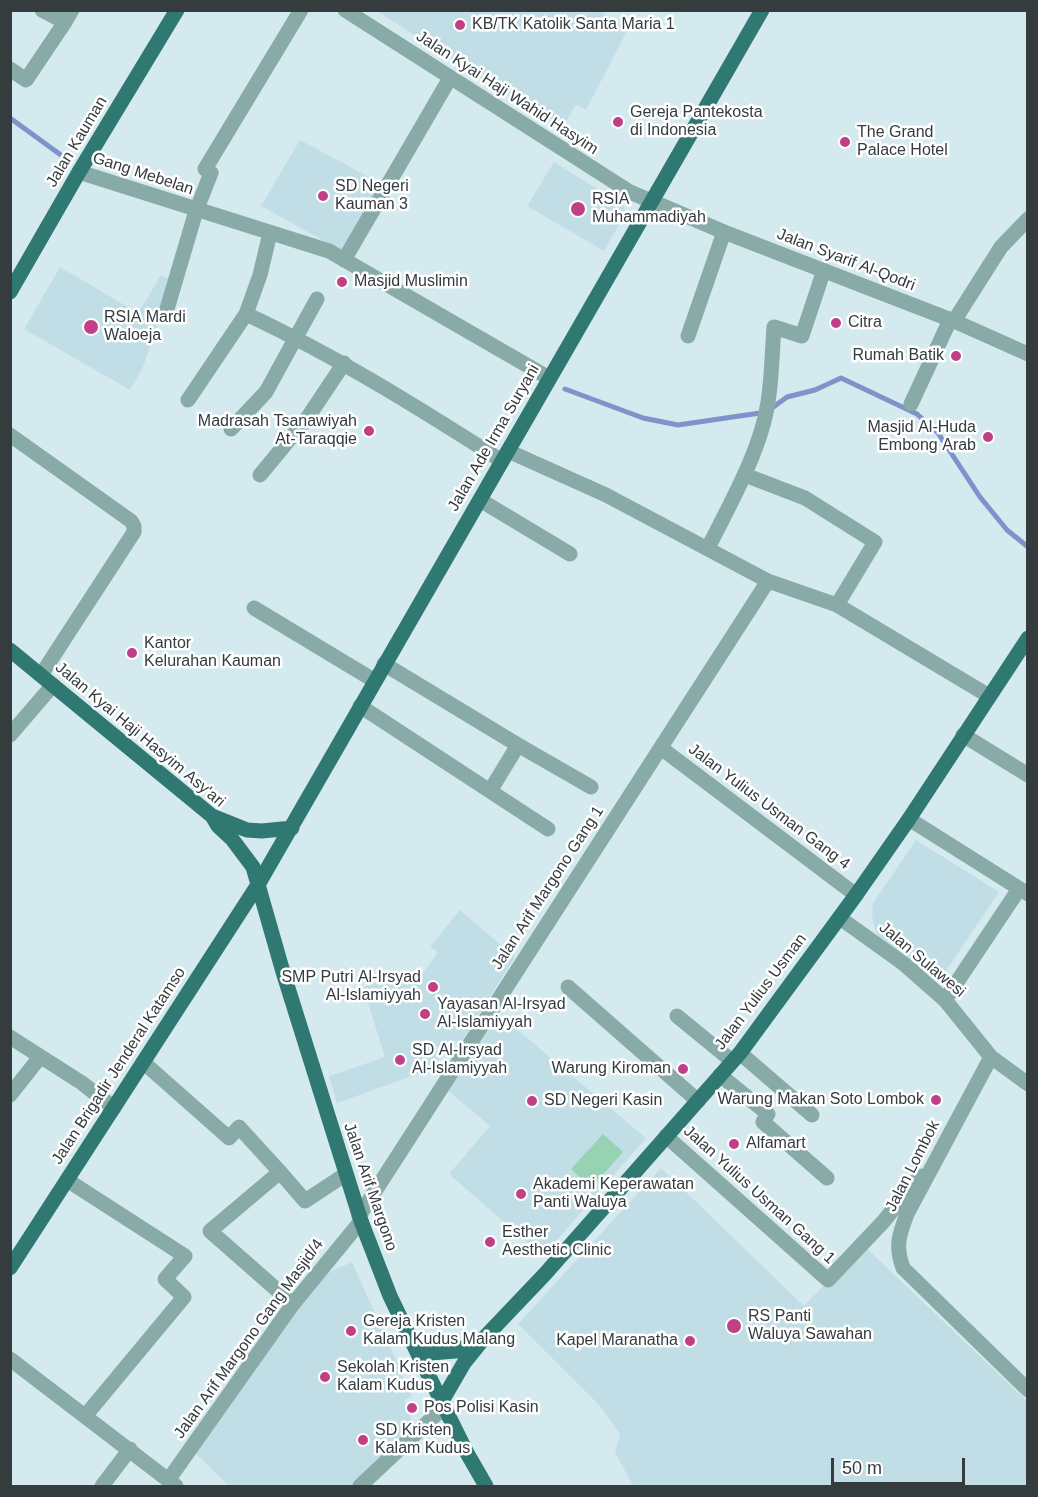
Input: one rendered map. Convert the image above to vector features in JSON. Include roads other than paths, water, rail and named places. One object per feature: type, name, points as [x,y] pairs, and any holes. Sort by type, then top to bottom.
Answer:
[{"type":"main road","name":"Jalan Kauman","points":[[10,292],[177,10]]},
{"type":"main road","name":"Jalan Ade Irma Suryani","points":[[259,883],[762,10]]},
{"type":"main road","name":"Jalan Yulius Usman","points":[[443,1404],[464,1363],[485,1337],[545,1274],[736,1057],[840,918],[909,819],[1028,638]]},
{"type":"main road","name":"Jalan Kyai Haji Hasyim Asy'ari","points":[[10,650],[212,816],[253,867],[259,883]]},
{"type":"main road","points":[[212,816],[247,830],[292,828]]},
{"type":"main road","name":"Jalan Arif Margono","points":[[259,883],[283,972],[360,1218],[390,1296],[486,1486]]},
{"type":"main road","name":"Jalan Brigadir Jenderal Katamso","points":[[10,1268],[259,883]]},
{"type":"main road","name":"Jalan Yulius Usman","points":[[418,1354],[456,1352],[485,1337]]},
{"type":"street","points":[[10,69],[26,80],[68,16],[42,10]]},
{"type":"street","points":[[167,309],[196,211],[211,173],[205,169],[301,10]]},
{"type":"street","name":"Jalan Kyai Haji Wahid Hasyim","points":[[345,10],[630,192],[651,203]]},
{"type":"street","points":[[344,260],[450,78]]},
{"type":"street","name":"Gang Mebelan","points":[[79,172],[196,211],[329,251],[549,378]]},
{"type":"street","name":"Jalan Syarif Al-Qodri","points":[[651,203],[952,320],[1028,354]]},
{"type":"street","points":[[911,404],[952,320],[1001,247],[1028,219]]},
{"type":"street","points":[[688,336],[723,232]]},
{"type":"street","points":[[188,400],[246,314],[260,275],[270,233]]},
{"type":"street","points":[[708,548],[745,475],[764,421],[768,402],[774,327],[802,336],[824,270]]},
{"type":"street","points":[[231,429],[267,392],[317,299]]},
{"type":"street","points":[[246,314],[344,363],[505,456],[606,495],[768,581],[837,605],[989,696]]},
{"type":"street","points":[[260,475],[308,417],[344,363]]},
{"type":"street","points":[[10,435],[131,521],[134,526],[134,532],[41,675]]},
{"type":"street","points":[[745,475],[805,498],[875,542],[837,605]]},
{"type":"street","points":[[480,500],[570,554]]},
{"type":"street","name":"Jalan Arif Margono Gang 1","points":[[360,1218],[768,581]]},
{"type":"street","points":[[254,608],[375,681]]},
{"type":"street","points":[[384,664],[591,787]]},
{"type":"street","points":[[10,735],[53,685]]},
{"type":"street","points":[[360,706],[548,829]]},
{"type":"street","points":[[963,735],[1028,775]]},
{"type":"street","points":[[490,791],[518,745]]},
{"type":"street","name":"Jalan Yulius Usman Gang 4","points":[[661,748],[856,895]]},
{"type":"street","points":[[909,819],[1023,892],[945,1000]]},
{"type":"street","name":"Jalan Sulawesi","points":[[840,918],[904,964],[945,1000],[991,1057],[1028,1084]]},
{"type":"street","points":[[568,987],[698,1101]]},
{"type":"street","points":[[677,1016],[736,1057],[812,1115]]},
{"type":"street","points":[[10,1037],[82,1083],[114,1108]]},
{"type":"street","points":[[10,1095],[40,1057]]},
{"type":"street","name":"Jalan Lombok","points":[[991,1057],[907,1214],[899,1235],[898,1254],[903,1268],[1028,1390]]},
{"type":"street","points":[[143,1062],[229,1138],[239,1127],[305,1201],[346,1174]]},
{"type":"street","points":[[720,1075],[768,1114],[763,1122],[826,1178]]},
{"type":"street","name":"Jalan Yulius Usman Gang 1","points":[[666,1136],[828,1280],[883,1222]]},
{"type":"street","points":[[899,1235],[883,1222],[940,1153]]},
{"type":"street","points":[[280,1172],[210,1231],[293,1304]]},
{"type":"street","points":[[68,1180],[185,1256],[165,1279],[184,1297],[86,1415]]},
{"type":"street","name":"Jalan Arif Margono Gang Masjid/4","points":[[172,1483],[293,1304],[360,1218]]},
{"type":"street","points":[[10,1359],[172,1483]]},
{"type":"street","points":[[360,1486],[443,1404]]},
{"type":"street","points":[[102,1486],[130,1449]]},
{"type":"waterway","points":[[10,118],[65,158]]},
{"type":"waterway","points":[[565,389],[643,418],[678,425],[760,413],[772,408],[787,397],[815,390],[841,378],[917,414],[938,433],[980,497],[1007,530],[1028,547]]},
{"type":"place","name":"KB/TK Katolik Santa Maria 1","points":[[460,25]]},
{"type":"place","name":"Gereja Pantekosta di Indonesia","points":[[618,122]]},
{"type":"place","name":"The Grand Palace Hotel","points":[[845,142]]},
{"type":"place","name":"SD Negeri Kauman 3","points":[[323,196]]},
{"type":"place","name":"RSIA Muhammadiyah","points":[[578,209]]},
{"type":"place","name":"Masjid Muslimin","points":[[342,282]]},
{"type":"place","name":"Citra","points":[[836,323]]},
{"type":"place","name":"RSIA Mardi Waloeja","points":[[91,327]]},
{"type":"place","name":"Rumah Batik","points":[[956,356]]},
{"type":"place","name":"Madrasah Tsanawiyah At-Taraqqie","points":[[369,431]]},
{"type":"place","name":"Masjid Al-Huda Embong Arab","points":[[988,437]]},
{"type":"place","name":"Kantor Kelurahan Kauman","points":[[132,653]]},
{"type":"place","name":"SMP Putri Al-Irsyad Al-Islamiyyah","points":[[433,987]]},
{"type":"place","name":"Yayasan Al-Irsyad Al-Islamiyyah","points":[[425,1014]]},
{"type":"place","name":"SD Al-Irsyad Al-Islamiyyah","points":[[400,1060]]},
{"type":"place","name":"Warung Kiroman","points":[[683,1069]]},
{"type":"place","name":"Warung Makan Soto Lombok","points":[[936,1100]]},
{"type":"place","name":"SD Negeri Kasin","points":[[532,1101]]},
{"type":"place","name":"Alfamart","points":[[734,1144]]},
{"type":"place","name":"Akademi Keperawatan Panti Waluya","points":[[521,1194]]},
{"type":"place","name":"Esther Aesthetic Clinic","points":[[490,1242]]},
{"type":"place","name":"RS Panti Waluya Sawahan","points":[[734,1326]]},
{"type":"place","name":"Gereja Kristen Kalam Kudus Malang","points":[[351,1331]]},
{"type":"place","name":"Kapel Maranatha","points":[[690,1341]]},
{"type":"place","name":"Sekolah Kristen Kalam Kudus","points":[[325,1377]]},
{"type":"place","name":"Pos Polisi Kasin","points":[[412,1408]]},
{"type":"place","name":"SD Kristen Kalam Kudus","points":[[363,1440]]}]
